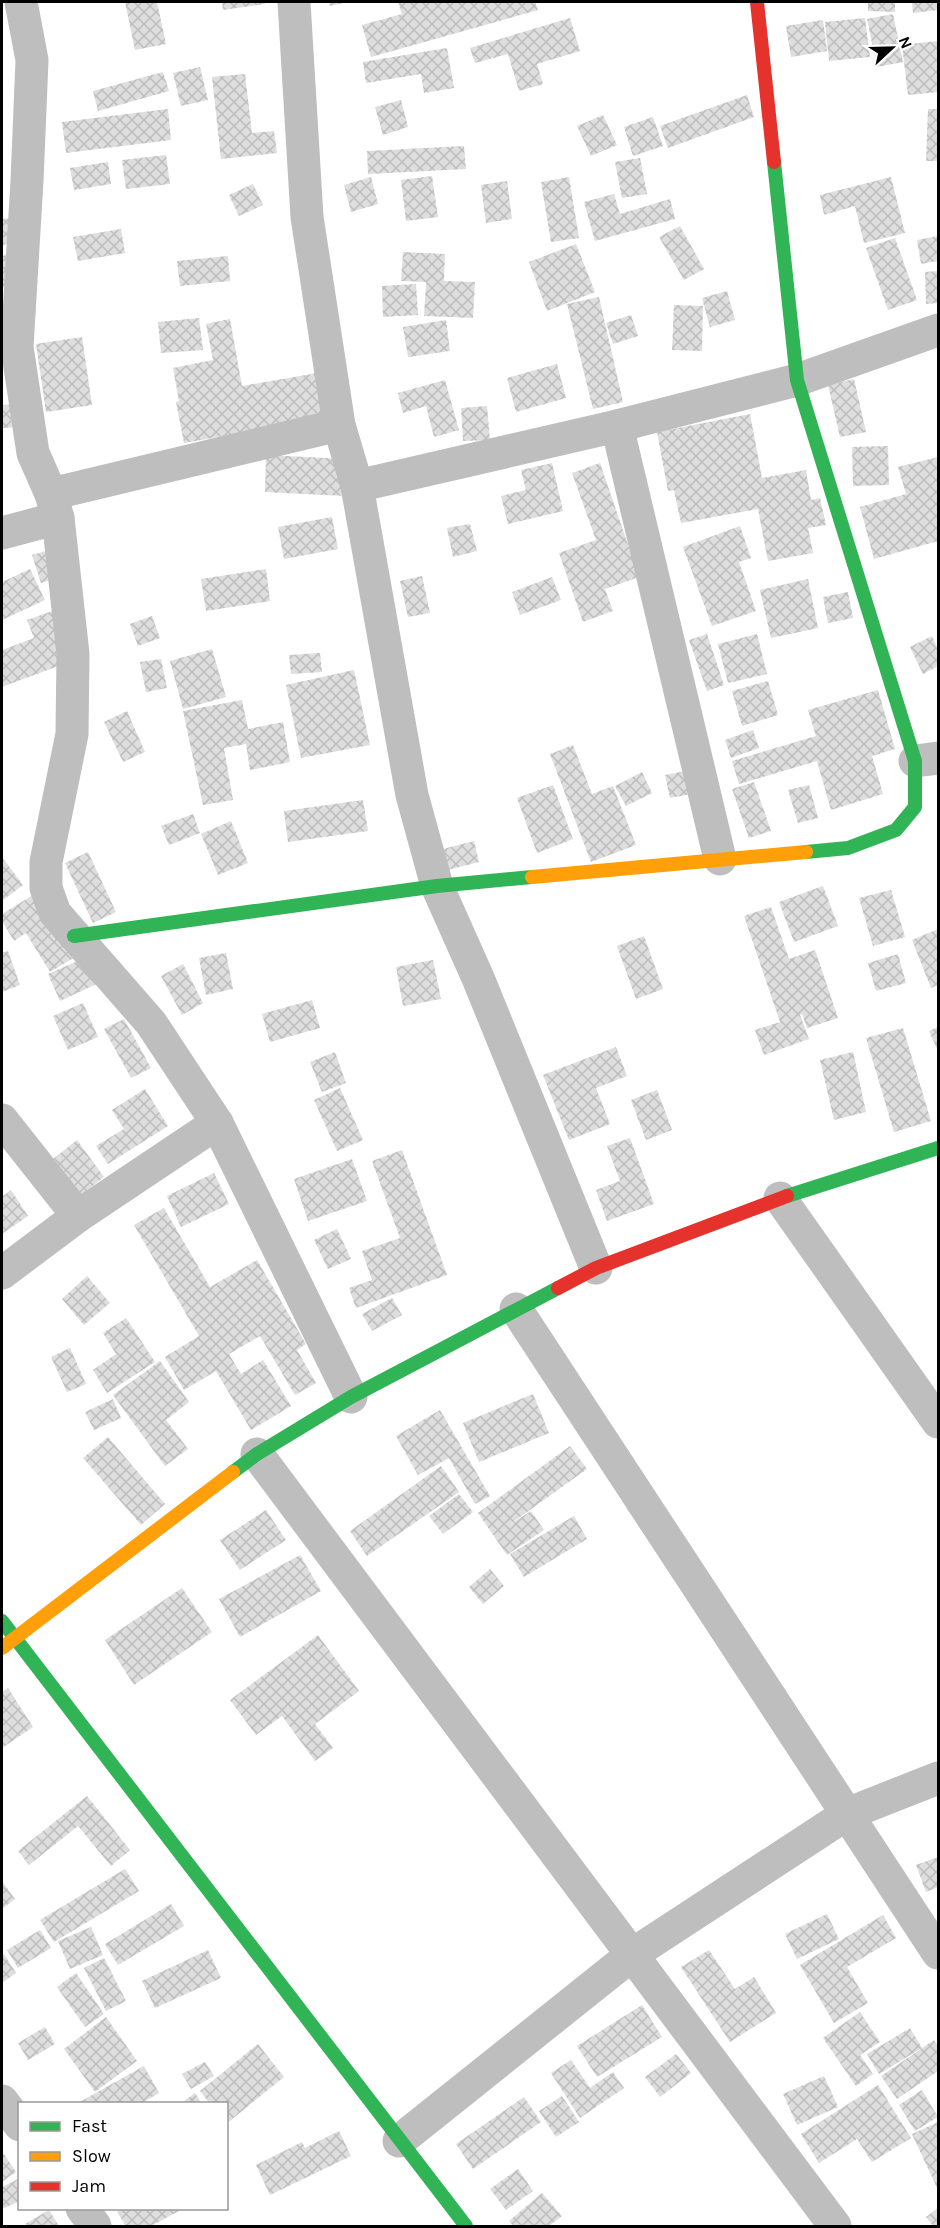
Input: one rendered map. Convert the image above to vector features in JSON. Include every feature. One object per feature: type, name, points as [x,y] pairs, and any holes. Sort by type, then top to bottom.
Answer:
[{"type":"street","points":[[21,2],[32,60],[17,347],[33,453],[54,506],[73,654],[72,734],[46,862],[46,888],[55,913],[151,1023],[217,1123],[351,1397]]},
{"type":"street","points":[[294,2],[307,218],[339,424],[357,486],[412,795],[437,886],[478,978],[596,1268]]},
{"type":"street","points":[[74,936],[437,886],[848,848],[896,830],[915,807],[927,759],[797,380],[757,2]]},
{"type":"street","points":[[357,486],[617,426],[797,380],[939,330]]},
{"type":"street","points":[[2,533],[54,506],[339,424]]},
{"type":"street","points":[[617,426],[720,859]]},
{"type":"street","points":[[2,1120],[78,1216]]},
{"type":"street","points":[[2,1274],[78,1216],[217,1123]]},
{"type":"street","points":[[2,1647],[257,1454],[351,1397],[516,1309],[596,1268],[780,1198],[939,1148]]},
{"type":"street","points":[[780,1198],[939,1422]]},
{"type":"street","points":[[516,1309],[939,1953]]},
{"type":"street","points":[[257,1454],[836,2226]]},
{"type":"street","points":[[2,1621],[466,2226]]},
{"type":"street","points":[[399,2141],[633,1954],[847,1814],[939,1778]]},
{"type":"street","points":[[2,2101],[18,2123]]},
{"type":"street","points":[[83,2210],[95,2226]]},
{"type":"building","points":[[125,2],[157,2],[166,44],[135,50]]},
{"type":"building","points":[[222,2],[264,2],[265,4],[223,10]]},
{"type":"building","points":[[329,2],[348,2],[330,6]]},
{"type":"building","points":[[398,2],[535,2],[538,10],[371,57],[362,25],[402,14]]},
{"type":"building","points":[[868,2],[895,2],[895,12],[868,11]]},
{"type":"building","points":[[912,2],[938,2],[938,10],[913,13]]},
{"type":"building","points":[[893,14],[903,62],[877,67],[867,19]]},
{"type":"building","points":[[570,18],[580,51],[537,64],[543,84],[519,91],[508,54],[475,63],[470,48]]},
{"type":"building","points":[[865,18],[870,57],[829,61],[825,22]]},
{"type":"building","points":[[823,20],[827,51],[791,57],[786,26]]},
{"type":"building","points":[[937,41],[938,92],[908,95],[902,45]]},
{"type":"building","points":[[447,48],[454,88],[424,93],[421,74],[366,83],[363,62]]},
{"type":"building","points":[[200,67],[208,100],[181,106],[173,73]]},
{"type":"building","points":[[163,72],[169,91],[98,111],[93,91]]},
{"type":"building","points":[[245,74],[252,133],[274,131],[277,153],[221,159],[212,77]]},
{"type":"building","points":[[747,95],[754,117],[668,148],[660,126]]},
{"type":"building","points":[[401,100],[408,127],[383,135],[375,107]]},
{"type":"building","points":[[168,109],[171,140],[66,153],[62,122]]},
{"type":"building","points":[[928,109],[938,109],[938,161],[926,161]]},
{"type":"building","points":[[603,115],[617,145],[591,156],[577,126]]},
{"type":"building","points":[[653,117],[663,146],[633,156],[624,127]]},
{"type":"building","points":[[464,146],[466,169],[368,174],[367,151]]},
{"type":"building","points":[[166,155],[170,184],[126,189],[122,160]]},
{"type":"building","points":[[640,158],[647,194],[622,198],[615,162]]},
{"type":"building","points":[[108,162],[111,184],[74,190],[70,168]]},
{"type":"building","points":[[432,176],[438,217],[406,221],[401,180]]},
{"type":"building","points":[[371,177],[378,204],[351,212],[344,185]]},
{"type":"building","points":[[569,177],[579,238],[551,242],[541,182]]},
{"type":"building","points":[[891,177],[905,233],[864,243],[855,206],[824,215],[820,195]]},
{"type":"building","points":[[507,181],[512,219],[486,223],[481,185]]},
{"type":"building","points":[[253,184],[263,205],[239,216],[229,195]]},
{"type":"building","points":[[614,194],[620,214],[670,199],[675,219],[595,241],[584,202]]},
{"type":"building","points":[[10,218],[13,243],[2,245],[2,219]]},
{"type":"building","points":[[680,226],[704,269],[684,280],[659,237]]},
{"type":"building","points":[[121,229],[125,253],[78,261],[73,237]]},
{"type":"building","points":[[938,236],[938,261],[921,264],[917,240]]},
{"type":"building","points":[[895,238],[917,300],[888,310],[866,248]]},
{"type":"building","points":[[576,244],[595,292],[547,311],[529,262]]},
{"type":"building","points":[[403,252],[445,254],[444,281],[475,282],[473,318],[424,316],[426,282],[401,281]]},
{"type":"building","points":[[14,253],[20,284],[2,288],[2,256]]},
{"type":"building","points":[[228,256],[230,281],[180,286],[177,261]]},
{"type":"building","points":[[938,271],[938,303],[926,304],[925,272]]},
{"type":"building","points":[[416,284],[418,315],[383,317],[382,286]]},
{"type":"building","points":[[727,291],[735,320],[710,327],[702,298]]},
{"type":"building","points":[[599,297],[623,402],[593,409],[567,304]]},
{"type":"building","points":[[674,305],[703,306],[702,351],[672,350]]},
{"type":"building","points":[[631,315],[638,336],[613,344],[606,323]]},
{"type":"building","points":[[199,318],[203,350],[161,353],[158,322]]},
{"type":"building","points":[[230,319],[242,386],[317,373],[325,418],[184,443],[176,402],[179,401],[173,368],[213,360],[206,324]]},
{"type":"building","points":[[446,320],[450,351],[408,357],[403,327]]},
{"type":"building","points":[[82,337],[92,405],[46,412],[36,344]]},
{"type":"building","points":[[557,364],[566,398],[516,412],[507,378]]},
{"type":"building","points":[[854,379],[866,432],[840,437],[828,385]]},
{"type":"building","points":[[445,380],[459,430],[434,437],[426,406],[403,413],[398,393]]},
{"type":"building","points":[[20,404],[22,427],[2,428],[2,405]]},
{"type":"building","points":[[487,406],[490,440],[463,441],[461,408]]},
{"type":"building","points":[[750,414],[762,478],[806,470],[811,500],[820,498],[826,525],[808,528],[813,553],[768,561],[758,509],[681,523],[674,490],[668,491],[657,432]]},
{"type":"building","points":[[888,446],[889,485],[853,486],[852,447]]},
{"type":"building","points":[[266,455],[347,459],[345,496],[265,492]]},
{"type":"building","points":[[938,457],[938,541],[874,559],[860,507],[906,494],[898,467]]},
{"type":"building","points":[[552,463],[563,511],[508,524],[501,496],[526,490],[521,470]]},
{"type":"building","points":[[600,463],[639,577],[605,589],[613,611],[583,622],[559,553],[596,540],[572,473]]},
{"type":"building","points":[[332,517],[338,549],[284,559],[278,527]]},
{"type":"building","points":[[470,524],[477,551],[453,557],[447,528]]},
{"type":"building","points":[[740,526],[751,558],[739,562],[756,611],[712,626],[683,547]]},
{"type":"building","points":[[49,550],[57,578],[41,583],[32,555]]},
{"type":"building","points":[[30,569],[45,600],[2,620],[2,582]]},
{"type":"building","points":[[266,569],[270,601],[206,611],[201,579]]},
{"type":"building","points":[[422,576],[430,613],[408,617],[400,581]]},
{"type":"building","points":[[552,577],[561,600],[520,615],[512,592]]},
{"type":"building","points":[[808,579],[818,628],[771,638],[760,590]]},
{"type":"building","points":[[848,592],[853,618],[828,623],[823,597]]},
{"type":"building","points":[[58,609],[77,659],[2,687],[2,650],[34,638],[27,620]]},
{"type":"building","points":[[152,616],[160,638],[138,646],[130,624]]},
{"type":"building","points":[[707,634],[724,685],[707,691],[689,640]]},
{"type":"building","points":[[757,634],[767,674],[728,683],[718,644]]},
{"type":"building","points":[[932,636],[938,650],[938,666],[923,674],[910,647]]},
{"type":"building","points":[[212,649],[226,697],[183,709],[170,661]]},
{"type":"building","points":[[320,653],[322,672],[291,674],[289,655]]},
{"type":"building","points":[[161,659],[167,688],[146,692],[140,662]]},
{"type":"building","points":[[354,670],[370,745],[301,758],[286,685]]},
{"type":"building","points":[[768,681],[778,715],[742,726],[732,691]]},
{"type":"building","points":[[878,690],[895,749],[872,756],[883,794],[831,810],[817,761],[739,784],[732,761],[816,736],[808,710]]},
{"type":"building","points":[[242,700],[248,729],[283,722],[290,762],[250,770],[246,744],[224,748],[233,800],[203,805],[183,711]]},
{"type":"building","points":[[127,711],[145,752],[123,762],[104,722]]},
{"type":"building","points":[[753,730],[759,748],[731,758],[725,740]]},
{"type":"building","points":[[573,745],[592,794],[613,786],[636,845],[591,862],[550,754]]},
{"type":"building","points":[[707,767],[711,790],[670,798],[665,775]]},
{"type":"building","points":[[642,772],[652,793],[626,806],[615,786]]},
{"type":"building","points":[[754,782],[771,831],[749,838],[732,789]]},
{"type":"building","points":[[553,785],[573,839],[537,853],[517,798]]},
{"type":"building","points":[[809,785],[818,818],[798,823],[788,790]]},
{"type":"building","points":[[363,800],[368,831],[288,842],[284,811]]},
{"type":"building","points":[[193,814],[200,833],[169,845],[161,826]]},
{"type":"building","points":[[231,821],[248,863],[218,875],[201,834]]},
{"type":"building","points":[[474,841],[479,862],[440,872],[435,851]]},
{"type":"building","points":[[88,852],[116,912],[93,923],[65,863]]},
{"type":"building","points":[[2,857],[23,885],[2,901]]},
{"type":"building","points":[[823,886],[838,926],[794,942],[779,902]]},
{"type":"building","points":[[891,890],[905,937],[873,946],[859,898]]},
{"type":"building","points":[[38,892],[77,956],[50,972],[26,933],[14,941],[2,921],[2,914]]},
{"type":"building","points":[[771,907],[789,959],[815,950],[838,1018],[807,1028],[802,1014],[800,1015],[809,1039],[764,1055],[755,1030],[780,1022],[744,916]]},
{"type":"building","points":[[938,929],[938,985],[931,988],[912,940]]},
{"type":"building","points":[[644,936],[663,989],[636,999],[617,946]]},
{"type":"building","points":[[8,951],[20,985],[2,992],[2,953]]},
{"type":"building","points":[[226,953],[233,989],[206,995],[199,958]]},
{"type":"building","points":[[898,954],[906,983],[876,991],[868,963]]},
{"type":"building","points":[[89,956],[101,982],[60,1001],[48,974]]},
{"type":"building","points":[[433,960],[441,999],[403,1006],[396,967]]},
{"type":"building","points":[[183,964],[203,1003],[182,1015],[161,976]]},
{"type":"building","points":[[312,1000],[320,1028],[270,1042],[262,1014]]},
{"type":"building","points":[[83,1003],[98,1037],[68,1050],[53,1016]]},
{"type":"building","points":[[124,1019],[151,1068],[131,1078],[104,1029]]},
{"type":"building","points":[[938,1027],[938,1051],[929,1031]]},
{"type":"building","points":[[903,1028],[931,1121],[894,1132],[866,1038]]},
{"type":"building","points":[[616,1047],[627,1076],[596,1088],[610,1124],[569,1140],[543,1075]]},
{"type":"building","points":[[335,1052],[346,1083],[322,1092],[310,1062]]},
{"type":"building","points":[[853,1052],[866,1112],[834,1120],[820,1060]]},
{"type":"building","points":[[340,1088],[363,1140],[337,1151],[314,1100]]},
{"type":"building","points":[[145,1089],[168,1126],[108,1164],[96,1146],[124,1129],[112,1110]]},
{"type":"building","points":[[657,1090],[672,1130],[646,1140],[631,1100]]},
{"type":"building","points":[[630,1138],[654,1204],[607,1221],[596,1190],[620,1181],[607,1146]]},
{"type":"building","points":[[77,1140],[104,1177],[81,1195],[53,1159]]},
{"type":"building","points":[[402,1150],[447,1275],[356,1308],[349,1288],[372,1280],[362,1251],[400,1238],[372,1161]]},
{"type":"building","points":[[352,1159],[367,1201],[308,1221],[294,1179]]},
{"type":"building","points":[[214,1173],[229,1204],[181,1227],[167,1196]]},
{"type":"building","points":[[11,1190],[28,1216],[2,1234],[2,1197]]},
{"type":"building","points":[[164,1208],[210,1287],[257,1260],[306,1344],[297,1350],[316,1383],[295,1395],[260,1336],[229,1354],[241,1374],[263,1360],[291,1406],[251,1430],[216,1371],[184,1390],[165,1357],[199,1336],[134,1225]]},
{"type":"building","points":[[337,1229],[351,1259],[328,1269],[314,1240]]},
{"type":"building","points":[[87,1276],[110,1303],[84,1325],[62,1299]]},
{"type":"building","points":[[392,1298],[402,1315],[372,1331],[362,1314]]},
{"type":"building","points":[[126,1318],[155,1362],[107,1393],[93,1370],[116,1354],[103,1333]]},
{"type":"building","points":[[70,1348],[86,1384],[67,1392],[51,1357]]},
{"type":"building","points":[[160,1361],[189,1402],[166,1420],[188,1449],[165,1466],[113,1395]]},
{"type":"building","points":[[533,1394],[549,1433],[479,1462],[463,1423]]},
{"type":"building","points":[[113,1399],[121,1418],[94,1430],[85,1412]]},
{"type":"building","points":[[440,1410],[490,1496],[475,1504],[449,1458],[418,1475],[396,1436]]},
{"type":"building","points":[[108,1437],[165,1504],[141,1525],[83,1458]]},
{"type":"building","points":[[570,1446],[587,1469],[509,1525],[531,1511],[544,1530],[507,1555],[478,1513]]},
{"type":"building","points":[[441,1466],[459,1492],[367,1556],[350,1531]]},
{"type":"building","points":[[459,1494],[473,1512],[443,1534],[429,1516]]},
{"type":"building","points":[[266,1510],[286,1540],[240,1570],[220,1540]]},
{"type":"building","points":[[574,1516],[587,1539],[524,1577],[510,1554]]},
{"type":"building","points":[[300,1555],[321,1591],[240,1637],[219,1599]]},
{"type":"building","points":[[490,1569],[504,1586],[483,1604],[469,1587]]},
{"type":"building","points":[[182,1588],[212,1632],[134,1685],[105,1640]]},
{"type":"building","points":[[318,1635],[359,1691],[315,1724],[333,1748],[315,1761],[282,1716],[256,1735],[230,1700]]},
{"type":"building","points":[[8,1688],[33,1727],[2,1748],[2,1692]]},
{"type":"building","points":[[87,1796],[130,1850],[111,1866],[78,1826],[29,1865],[18,1851]]},
{"type":"building","points":[[938,1857],[938,1887],[926,1892],[916,1865]]},
{"type":"building","points":[[125,1869],[139,1891],[54,1942],[40,1920]]},
{"type":"building","points":[[2,1881],[15,1899],[2,1909]]},
{"type":"building","points":[[171,1904],[184,1926],[118,1965],[105,1944]]},
{"type":"building","points":[[827,1914],[839,1939],[797,1959],[785,1934]]},
{"type":"building","points":[[883,1915],[896,1938],[847,1967],[868,2003],[834,2023],[800,1965]]},
{"type":"building","points":[[91,1927],[103,1955],[70,1969],[58,1941]]},
{"type":"building","points":[[40,1930],[51,1948],[18,1968],[7,1950]]},
{"type":"building","points":[[208,1950],[221,1978],[155,2008],[142,1981]]},
{"type":"building","points":[[709,1950],[735,1989],[754,1977],[776,2013],[730,2042],[681,1967]]},
{"type":"building","points":[[4,1954],[16,1973],[2,1983],[2,1955]]},
{"type":"building","points":[[104,1958],[126,2001],[106,2011],[84,1968]]},
{"type":"building","points":[[76,1973],[104,2014],[85,2027],[57,1987]]},
{"type":"building","points":[[642,2005],[662,2037],[597,2077],[577,2046]]},
{"type":"building","points":[[860,2012],[880,2042],[860,2055],[873,2074],[856,2086],[823,2038]]},
{"type":"building","points":[[106,2017],[137,2061],[95,2092],[64,2049]]},
{"type":"building","points":[[45,2027],[55,2044],[28,2060],[18,2043]]},
{"type":"building","points":[[910,2028],[922,2048],[879,2074],[867,2054]]},
{"type":"building","points":[[934,2040],[938,2046],[938,2071],[897,2099],[881,2076]]},
{"type":"building","points":[[258,2044],[284,2077],[228,2122],[228,2102],[208,2102],[200,2091]]},
{"type":"building","points":[[676,2054],[691,2073],[660,2097],[645,2077]]},
{"type":"building","points":[[571,2060],[590,2088],[613,2072],[624,2088],[580,2118],[551,2073]]},
{"type":"building","points":[[205,2062],[214,2076],[191,2089],[182,2074]]},
{"type":"building","points":[[144,2066],[159,2093],[143,2102],[80,2102]]},
{"type":"building","points":[[824,2076],[838,2107],[797,2125],[783,2094]]},
{"type":"building","points":[[878,2085],[911,2138],[872,2162],[857,2139],[819,2163],[801,2134]]},
{"type":"building","points":[[922,2090],[938,2117],[915,2131],[899,2105]]},
{"type":"building","points":[[195,2093],[201,2102],[183,2102]]},
{"type":"building","points":[[562,2096],[579,2122],[556,2137],[539,2111]]},
{"type":"building","points":[[524,2097],[541,2122],[473,2169],[456,2144]]},
{"type":"building","points":[[938,2122],[938,2187],[937,2188],[912,2134]]},
{"type":"building","points":[[339,2131],[351,2156],[270,2195],[256,2165],[302,2142],[305,2148]]},
{"type":"building","points":[[2,2151],[16,2172],[2,2182]]},
{"type":"building","points":[[518,2169],[533,2191],[506,2210],[490,2189]]},
{"type":"building","points":[[18,2179],[18,2202],[2,2209],[2,2187]]},
{"type":"building","points":[[542,2193],[562,2216],[549,2226],[513,2226],[509,2221]]},
{"type":"building","points":[[938,2208],[938,2226],[933,2226],[926,2217]]},
{"type":"building","points":[[49,2210],[59,2226],[27,2226],[25,2224]]},
{"type":"building","points":[[120,2210],[179,2211],[151,2226],[126,2226],[117,2212]]},
{"type":"traffic: fast","points":[[774,162],[797,380],[915,761],[915,807],[896,830],[848,848],[806,852]]},
{"type":"traffic: fast","points":[[74,936],[437,886],[532,877]]},
{"type":"traffic: fast","points":[[787,1196],[938,1148]]},
{"type":"traffic: fast","points":[[233,1472],[257,1454],[351,1397],[558,1288]]},
{"type":"traffic: fast","points":[[2,1621],[466,2226]]},
{"type":"traffic: slow","points":[[532,877],[806,852]]},
{"type":"traffic: slow","points":[[2,1648],[233,1472]]},
{"type":"traffic: jam","points":[[757,2],[774,162]]},
{"type":"traffic: jam","points":[[558,1288],[596,1268],[787,1196]]}]
